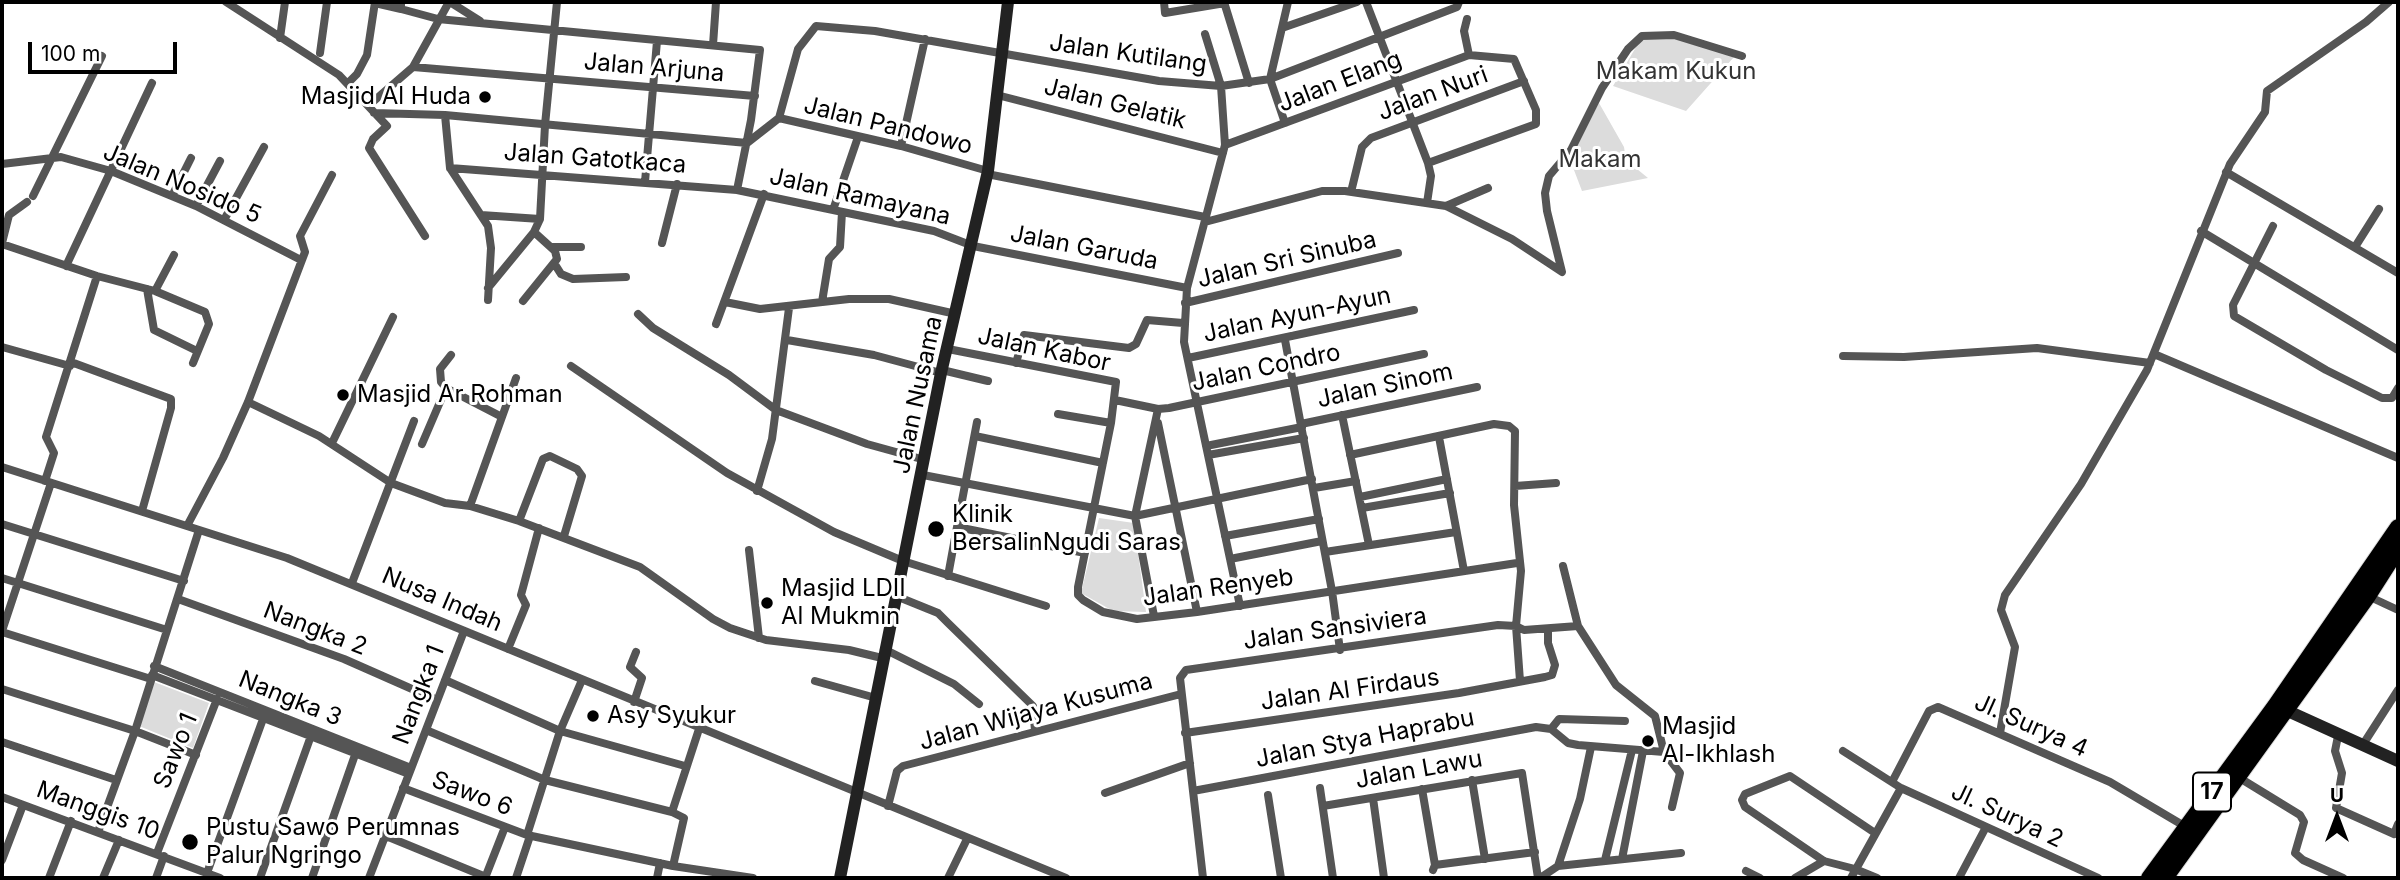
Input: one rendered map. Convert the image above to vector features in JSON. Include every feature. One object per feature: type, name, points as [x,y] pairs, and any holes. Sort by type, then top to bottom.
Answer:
[{"type":"highway","name":"17","points":[[2165,878],[2238,777],[2281,708],[2344,618],[2398,527]]},
{"type":"highway","name":"17","points":[[2344,618],[2368,596],[2398,549]]},
{"type":"highway","name":"17","points":[[2149,878],[2281,708]]},
{"type":"street","points":[[226,2],[348,83],[387,126]]},
{"type":"street","points":[[280,38],[284,2]]},
{"type":"street","points":[[320,53],[327,2]]},
{"type":"street","points":[[371,110],[413,67],[449,2],[481,22]]},
{"type":"street","points":[[488,288],[534,232],[540,219],[541,173],[557,2]]},
{"type":"street","points":[[713,45],[716,2]]},
{"type":"street","name":"Jalan Nusama","points":[[840,878],[942,371],[987,173],[1008,2]]},
{"type":"street","points":[[1164,2],[1166,13],[1225,2],[1249,83]]},
{"type":"street","points":[[1285,123],[1270,79],[1288,2]]},
{"type":"street","points":[[1282,28],[1357,2]]},
{"type":"street","points":[[1366,2],[1428,163],[1431,176],[1427,203]]},
{"type":"street","points":[[2000,733],[2015,647],[2001,610],[2005,595],[2087,474],[2152,358],[2200,231],[2235,155],[2259,123],[2267,105],[2269,88],[2366,22],[2389,2]]},
{"type":"street","points":[[348,83],[363,66],[367,55],[375,3],[401,5],[438,19],[757,49],[761,52],[755,96],[737,190]]},
{"type":"street","name":"Jalan Kutilang","points":[[779,118],[798,49],[816,26],[925,39],[1159,81],[1221,86],[1270,79],[1459,3]]},
{"type":"street","points":[[1428,163],[1537,121],[1536,110],[1517,62],[1511,58],[1469,55],[1464,31],[1467,19]]},
{"type":"street","points":[[1205,34],[1221,86],[1224,149],[1187,288],[1183,323],[1195,403],[1240,607]]},
{"type":"street","points":[[987,173],[1205,219],[1322,191],[1351,192],[1446,206],[1524,246],[1562,272],[1547,211],[1545,193],[1549,176],[1571,150],[1602,88],[1628,49],[1642,36],[1674,35],[1742,56]]},
{"type":"street","points":[[901,146],[925,39]]},
{"type":"street","points":[[645,182],[657,41]]},
{"type":"street","name":"Jalan Elang","points":[[1224,149],[1285,123],[1469,55]]},
{"type":"street","points":[[102,57],[30,199],[9,215],[2,243],[97,276],[151,290],[208,316],[209,324],[193,363]]},
{"type":"street","name":"Jalan Arjuna","points":[[413,67],[755,96]]},
{"type":"street","name":"Jalan Nuri","points":[[1351,192],[1365,142],[1411,122],[1524,81]]},
{"type":"street","points":[[66,266],[152,83]]},
{"type":"street","name":"Jalan Gelatik","points":[[997,95],[1224,149]]},
{"type":"street","points":[[371,110],[747,143],[779,118]]},
{"type":"street","points":[[404,114],[373,139],[369,148],[425,236]]},
{"type":"street","points":[[445,115],[450,168],[465,195],[481,215],[490,238],[488,300]]},
{"type":"street","name":"Jalan Pandowo","points":[[779,118],[901,146],[987,173]]},
{"type":"street","points":[[822,302],[829,259],[840,247],[837,211],[858,137]]},
{"type":"street","points":[[224,220],[264,146]]},
{"type":"street","name":"Jalan Nosido 5","points":[[2,164],[52,156],[111,171],[196,206],[301,260]]},
{"type":"street","points":[[172,196],[191,158]]},
{"type":"street","points":[[196,206],[220,161]]},
{"type":"street","name":"Jalan Gatotkaca","points":[[450,168],[737,190]]},
{"type":"street","points":[[2226,172],[2398,273]]},
{"type":"street","points":[[187,526],[223,458],[248,402],[305,252],[300,236],[332,175]]},
{"type":"street","points":[[663,243],[677,184]]},
{"type":"street","points":[[1446,206],[1488,188]]},
{"type":"street","name":"Jalan Ramayana","points":[[737,190],[934,232],[972,246]]},
{"type":"street","points":[[716,324],[764,194]]},
{"type":"street","points":[[2355,247],[2379,209]]},
{"type":"street","points":[[481,215],[540,219]]},
{"type":"street","points":[[2273,226],[2233,306],[2238,320],[2382,398],[2392,398],[2398,388]]},
{"type":"street","points":[[2200,231],[2398,350]]},
{"type":"street","points":[[523,300],[558,255],[534,232]]},
{"type":"street","name":"Jalan Garuda","points":[[972,246],[1187,288]]},
{"type":"street","points":[[551,247],[581,247]]},
{"type":"street","name":"Jalan Sri Sinuba","points":[[1185,303],[1398,253]]},
{"type":"street","points":[[174,255],[151,290],[154,330],[197,351]]},
{"type":"street","points":[[554,263],[561,274],[573,279],[626,277]]},
{"type":"street","points":[[97,276],[46,437],[54,453],[48,482],[34,535],[2,631],[152,673],[216,702],[312,733],[410,771]]},
{"type":"street","points":[[725,302],[760,309],[789,308],[822,302],[889,299],[957,314]]},
{"type":"street","points":[[757,491],[766,464],[776,410],[789,308]]},
{"type":"street","name":"Jalan Ayun-Ayun","points":[[1188,358],[1284,340],[1414,310]]},
{"type":"street","points":[[638,314],[653,328],[729,375],[776,410],[867,444],[925,460]]},
{"type":"street","points":[[332,443],[393,317]]},
{"type":"street","points":[[1016,363],[1024,334],[1129,348],[1136,344],[1146,320],[1183,323]]},
{"type":"street","points":[[787,340],[874,355],[988,381]]},
{"type":"street","points":[[1284,340],[1332,591],[1339,650]]},
{"type":"street","points":[[2,347],[70,364],[171,399],[171,408],[142,510]]},
{"type":"street","points":[[1843,356],[1904,357],[2037,348],[2152,358],[2398,458]]},
{"type":"street","name":"Jalan Kabor","points":[[948,349],[1116,382],[1115,400]]},
{"type":"street","name":"Jalan Condro","points":[[1115,400],[1158,409],[1424,354]]},
{"type":"street","points":[[451,355],[440,369],[441,382],[446,388],[502,417]]},
{"type":"street","points":[[571,366],[757,491],[834,532],[903,561],[1046,606]]},
{"type":"street","points":[[470,506],[516,378]]},
{"type":"street","name":"Jalan Sinom","points":[[1207,451],[1342,415],[1478,387]]},
{"type":"street","points":[[422,444],[446,388]]},
{"type":"street","name":"Jalan Renyeb","points":[[1115,400],[1078,587],[1078,595],[1083,600],[1114,616],[1137,619],[1240,607],[1517,563]]},
{"type":"street","points":[[248,402],[332,443],[391,483],[445,503],[470,506],[519,520],[640,567],[713,619],[759,638],[883,654],[954,684],[979,704]]},
{"type":"street","points":[[1158,409],[1174,507],[1197,612]]},
{"type":"street","points":[[1058,414],[1111,423]]},
{"type":"street","points":[[1342,415],[1369,545]]},
{"type":"street","points":[[1154,616],[1135,516],[1158,420]]},
{"type":"street","points":[[352,583],[414,421]]},
{"type":"street","points":[[948,576],[977,422]]},
{"type":"street","points":[[1350,455],[1494,424],[1512,427],[1516,435],[1515,486],[1521,571],[1516,626],[1520,681]]},
{"type":"street","points":[[975,436],[1103,463]]},
{"type":"street","points":[[1439,437],[1464,571]]},
{"type":"street","points":[[1207,451],[1304,438]]},
{"type":"street","points":[[519,520],[542,462],[550,456],[577,469],[582,476],[564,536]]},
{"type":"street","name":"Nusa Indah","points":[[2,467],[288,558],[858,795],[1066,878]]},
{"type":"street","points":[[923,475],[1135,516],[1217,498],[1313,484],[1356,481]]},
{"type":"street","points":[[1360,497],[1447,479]]},
{"type":"street","points":[[1515,486],[1556,483]]},
{"type":"street","points":[[1362,508],[1450,493]]},
{"type":"street","points":[[1225,536],[1319,519]]},
{"type":"street","points":[[2,524],[184,581]]},
{"type":"street","points":[[957,527],[1085,553]]},
{"type":"street","points":[[508,649],[526,604],[521,595],[539,528]]},
{"type":"street","points":[[98,832],[135,731],[199,530]]},
{"type":"street","points":[[1325,552],[1456,532]]},
{"type":"street","points":[[1230,559],[1322,541]]},
{"type":"street","points":[[749,550],[759,638]]},
{"type":"street","points":[[1563,566],[1578,626],[1616,685],[1656,716],[1664,752],[1680,773],[1672,807]]},
{"type":"street","points":[[2,578],[167,630]]},
{"type":"street","points":[[896,596],[938,613],[948,622],[1033,706],[1035,731]]},
{"type":"street","points":[[2368,596],[2398,610]]},
{"type":"street","name":"Nangka 2","points":[[178,599],[344,659],[437,700]]},
{"type":"street","name":"Jalan Sansiviera","points":[[1181,694],[1180,678],[1186,670],[1339,650],[1475,628],[1516,626],[1522,630],[1548,631],[1578,626]]},
{"type":"street","name":"Nangka 1","points":[[369,878],[464,631]]},
{"type":"street","name":"Jalan Al Firdaus","points":[[1185,733],[1459,693],[1552,675],[1554,661],[1548,643],[1548,631]]},
{"type":"street","points":[[634,702],[642,678],[630,667],[636,652]]},
{"type":"street","name":"Nangka 3","points":[[152,673],[220,691],[312,733]]},
{"type":"street","points":[[445,680],[559,731],[685,766]]},
{"type":"street","points":[[516,878],[559,731],[582,680]]},
{"type":"street","points":[[815,681],[876,698]]},
{"type":"street","points":[[2,689],[135,731],[197,755]]},
{"type":"street","points":[[2362,746],[2398,690]]},
{"type":"street","name":"Sawo 1","points":[[156,878],[160,854],[220,691]]},
{"type":"street","points":[[1181,694],[1203,878]]},
{"type":"street","name":"Jalan Wijaya Kusuma","points":[[888,806],[899,768],[1181,694]]},
{"type":"street","name":"Jl. Surya 4","points":[[1892,782],[1929,711],[1934,707],[2110,782],[2186,827]]},
{"type":"street","points":[[2281,708],[2398,761]]},
{"type":"street","points":[[213,876],[262,719]]},
{"type":"street","name":"Jalan Stya Haprabu","points":[[1193,791],[1548,728],[1559,719],[1625,721]]},
{"type":"street","points":[[1548,728],[1568,743],[1664,752]]},
{"type":"street","points":[[673,811],[685,766],[699,729]]},
{"type":"street","points":[[426,730],[545,780],[673,811],[684,818],[673,866]]},
{"type":"street","points":[[260,878],[312,733]]},
{"type":"street","points":[[2338,736],[2335,751],[2342,773],[2336,808],[2394,834],[2398,824]]},
{"type":"street","points":[[2,742],[116,780]]},
{"type":"street","points":[[1558,866],[1580,799],[1591,747]]},
{"type":"street","points":[[312,878],[356,750]]},
{"type":"street","points":[[1605,860],[1632,750]]},
{"type":"street","points":[[1622,859],[1643,751]]},
{"type":"street","name":"Jl. Surya 2","points":[[1843,751],[1901,788],[2098,878]]},
{"type":"street","points":[[1105,793],[1189,763]]},
{"type":"street","name":"Jalan Lawu","points":[[1323,806],[1522,773],[1535,852]]},
{"type":"street","points":[[1875,833],[1790,776],[1745,794],[1743,806],[1824,861],[1877,878]]},
{"type":"street","points":[[2238,777],[2300,815],[2304,822],[2295,853],[2303,860],[2343,878]]},
{"type":"street","points":[[1472,780],[1485,859]]},
{"type":"street","name":"Sawo 6","points":[[403,788],[528,836],[673,866],[753,878]]},
{"type":"street","name":"Jalan Lawu","points":[[1320,788],[1332,878]]},
{"type":"street","points":[[1850,878],[1901,788]]},
{"type":"street","points":[[1423,789],[1434,867],[1535,852],[1539,878],[1558,866],[1681,853]]},
{"type":"street","points":[[1268,795],[1281,878]]},
{"type":"street","name":"Manggis 10","points":[[2,797],[213,876]]},
{"type":"street","points":[[1373,798],[1384,878]]},
{"type":"street","points":[[2,860],[23,805]]},
{"type":"street","points":[[49,878],[71,821]]},
{"type":"street","points":[[386,836],[485,877],[506,827]]},
{"type":"street","points":[[1959,878],[1986,827]]},
{"type":"street","points":[[948,878],[967,839]]},
{"type":"street","points":[[103,878],[118,840]]},
{"type":"street","points":[[1795,878],[1824,861]]},
{"type":"street","points":[[657,878],[660,863]]},
{"type":"street","points":[[1746,871],[1760,878]]},
{"type":"green space","name":"Makam Kukun","points":[[1653,37],[1675,38],[1734,57],[1686,111],[1613,86],[1639,42]]},
{"type":"green space","name":"Makam","points":[[1599,103],[1624,147],[1626,160],[1648,178],[1582,191],[1569,157]]},
{"type":"green space","points":[[1099,518],[1134,523],[1146,612],[1113,611],[1081,593]]},
{"type":"green space","points":[[154,682],[209,703],[193,748],[139,726]]},
{"type":"place","name":"Masjid Al Huda","points":[[485,97]]},
{"type":"place","name":"Masjid Ar Rohman","points":[[343,395]]},
{"type":"place","name":"Klinik BersalinNgudi Saras","points":[[936,529]]},
{"type":"place","name":"Masjid LDII Al Mukmin","points":[[767,603]]},
{"type":"place","name":"Asy Syukur","points":[[593,716]]},
{"type":"place","name":"Masjid Al-Ikhlash","points":[[1648,741]]},
{"type":"place","name":"Pustu Sawo Perumnas Palur Ngringo","points":[[190,842]]}]
